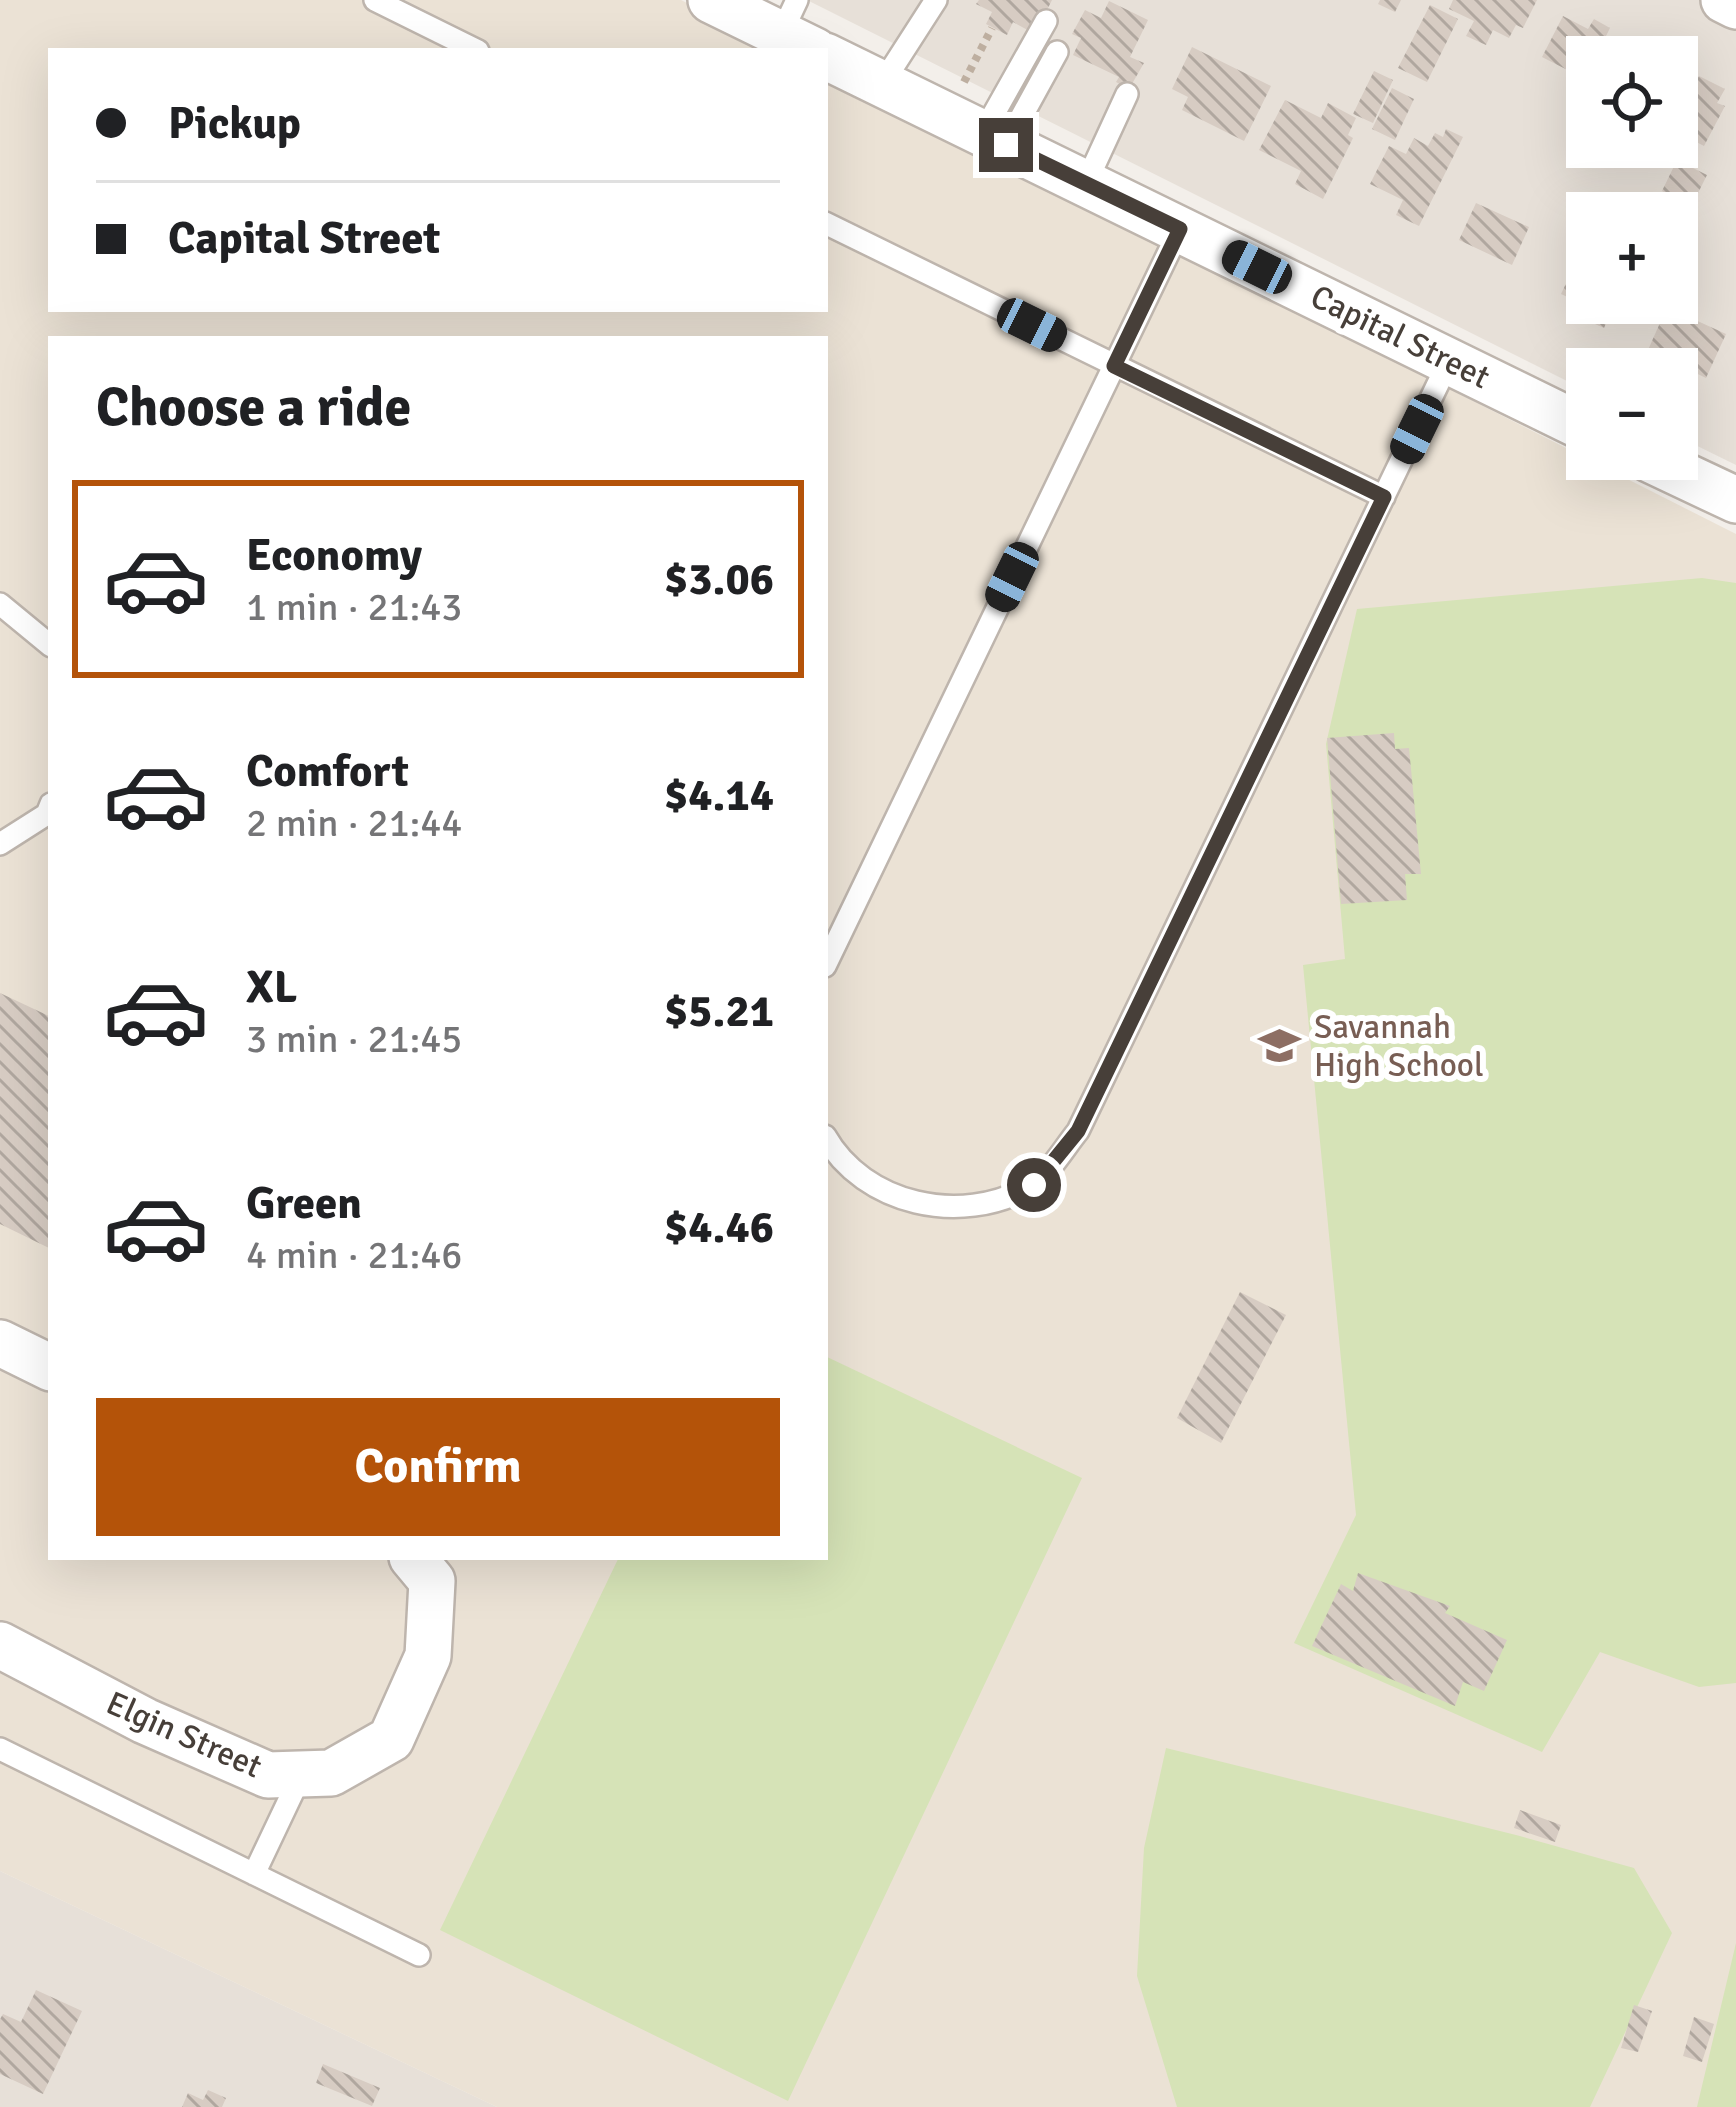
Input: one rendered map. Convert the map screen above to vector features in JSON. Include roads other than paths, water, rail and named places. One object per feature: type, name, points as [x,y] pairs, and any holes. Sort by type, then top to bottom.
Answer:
[{"type":"street","points":[[711,0],[798,28]]},
{"type":"street","points":[[1724,0],[1736,6]]},
{"type":"street","name":"Capital Street","points":[[828,57],[1566,419]]},
{"type":"street","points":[[1694,480],[1736,500]]},
{"type":"street","points":[[0,1343],[48,1367]]},
{"type":"street","name":"Elgin Street","points":[[0,1645],[145,1721],[268,1775],[331,1774],[391,1738],[428,1656],[432,1581],[414,1560]]},
{"type":"lane","points":[[375,0],[472,48]]},
{"type":"lane","points":[[882,84],[936,0]]},
{"type":"lane","points":[[978,131],[1046,21]]},
{"type":"lane","points":[[978,131],[1057,52]]},
{"type":"lane","points":[[1086,183],[1127,94]]},
{"type":"lane","points":[[828,224],[1384,497]]},
{"type":"lane","points":[[828,960],[1180,229]]},
{"type":"lane","points":[[828,1141],[836,1156],[884,1193],[941,1208],[991,1204],[1034,1185],[1078,1131],[1449,362]]},
{"type":"lane","points":[[0,604],[48,644]]},
{"type":"lane","points":[[0,844],[48,812]]},
{"type":"lane","points":[[0,1749],[419,1955]]},
{"type":"lane","points":[[254,1874],[302,1775]]},
{"type":"place","name":"Savannah High School","points":[[1280,1046]]}]
